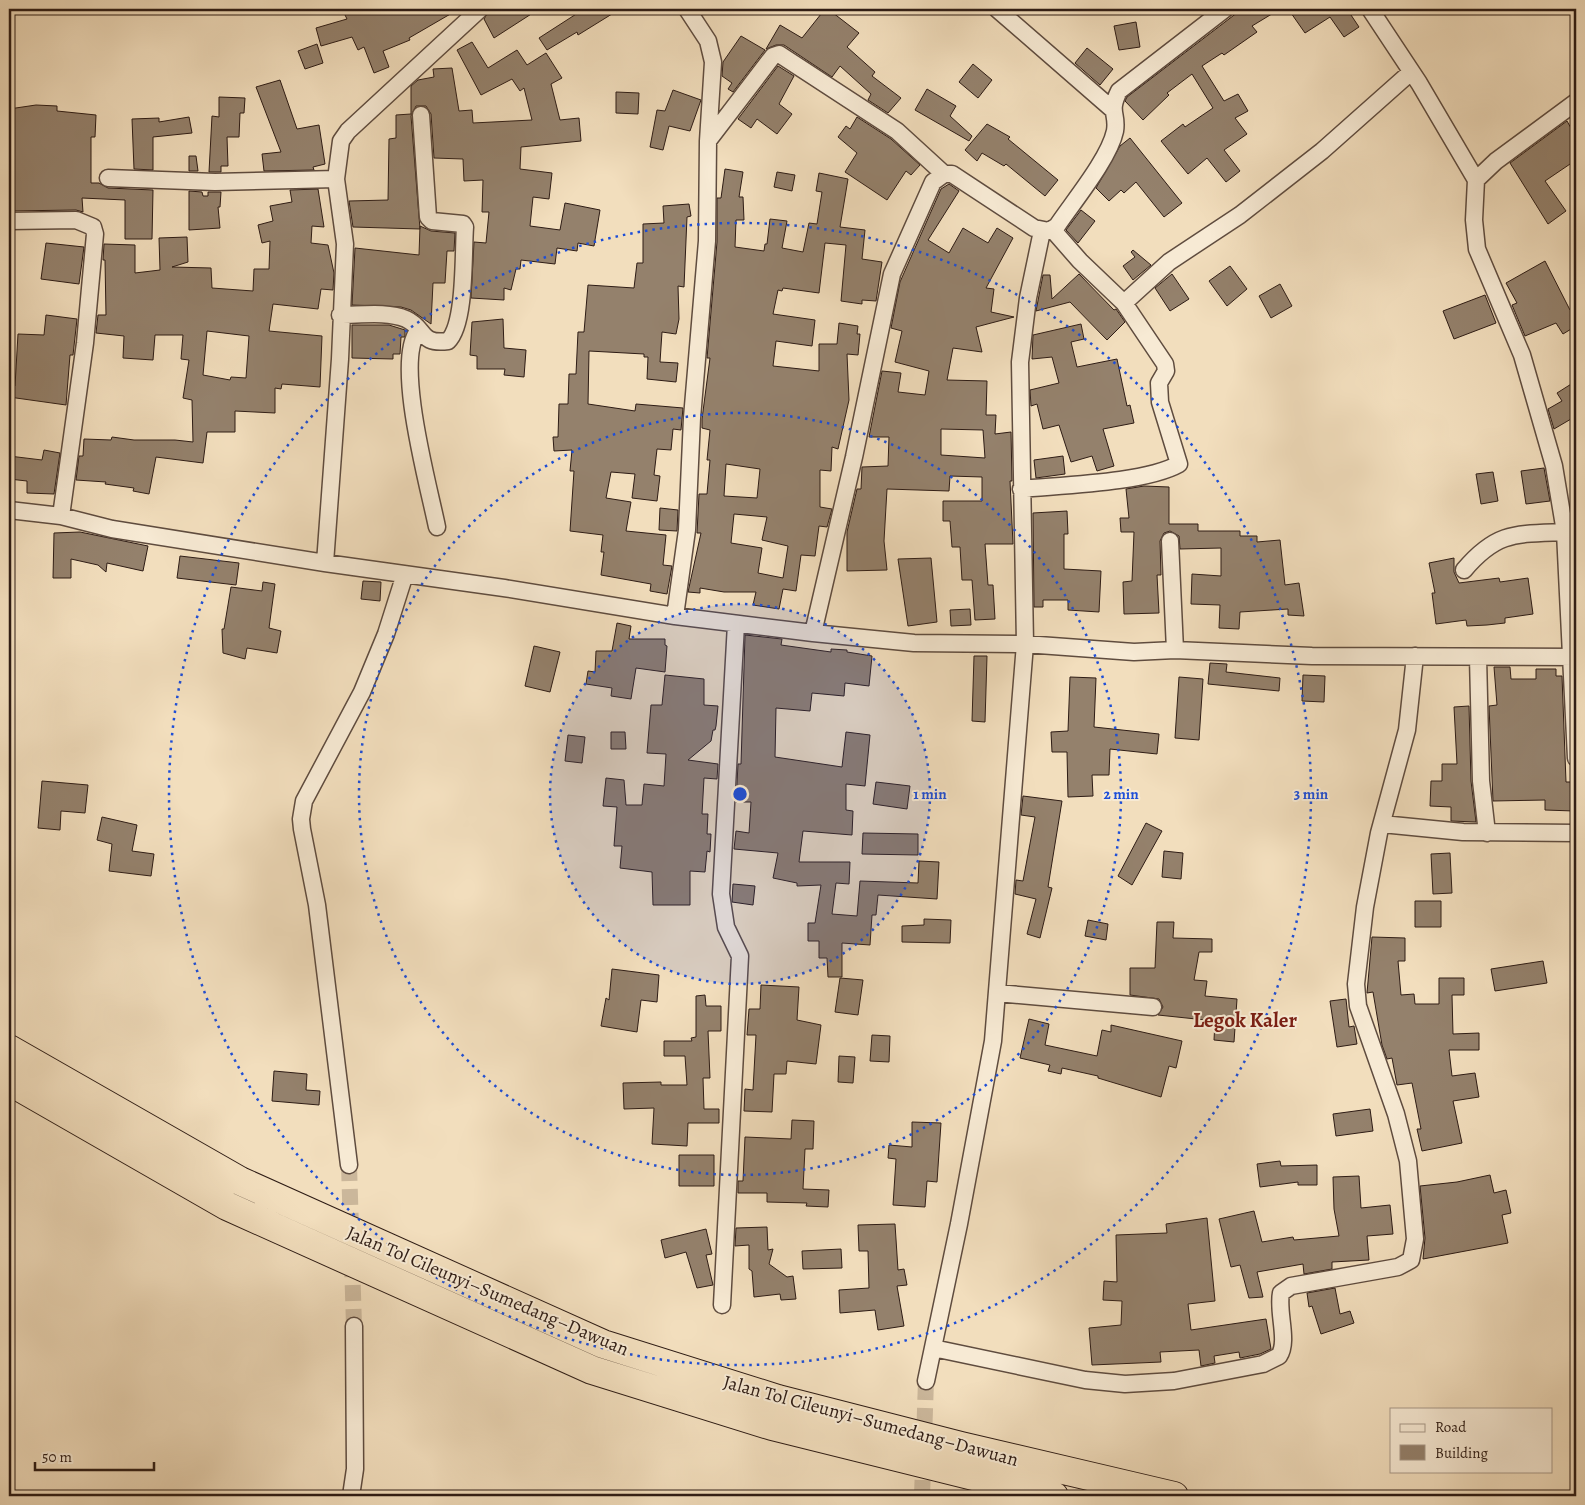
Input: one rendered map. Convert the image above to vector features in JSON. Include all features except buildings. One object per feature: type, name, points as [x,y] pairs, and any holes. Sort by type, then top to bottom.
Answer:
[{"type":"highway","name":"Jalan Tol Cileunyi–Sumedang–Dawuan","points":[[9,1049],[240,1181],[603,1344],[778,1399],[971,1448],[1174,1496]]},
{"type":"highway","name":"Jalan Tol Cileunyi–Sumedang–Dawuan","points":[[9,1081],[227,1206],[592,1370],[772,1426],[1054,1496]]},
{"type":"street","points":[[675,616],[687,530],[692,418],[707,241],[708,141],[712,62],[708,41],[687,9]]},
{"type":"street","points":[[997,9],[1112,109]]},
{"type":"street","points":[[1047,230],[1057,226],[1107,151],[1115,131],[1112,109],[1119,91],[1225,9]]},
{"type":"street","points":[[1370,9],[1411,72],[1476,180],[1474,220],[1477,249],[1522,355],[1554,466],[1565,532],[1574,657],[1576,758]]},
{"type":"street","points":[[325,563],[340,359],[340,315],[345,244],[336,179],[342,141],[348,131],[477,10]]},
{"type":"street","points":[[708,141],[772,56],[779,54],[898,131],[944,174]]},
{"type":"street","points":[[1124,303],[1168,262],[1240,215],[1322,151],[1411,72]]},
{"type":"street","points":[[1476,180],[1496,161],[1576,102]]},
{"type":"street","points":[[340,315],[395,316],[414,324],[418,331],[429,341],[448,341],[452,337],[461,305],[465,227],[463,224],[432,221],[428,218],[421,115]]},
{"type":"street","points":[[813,633],[854,457],[892,274],[932,182],[944,174],[952,174],[1047,230],[1124,303],[1165,364],[1166,371],[1159,383],[1160,402],[1178,464],[1164,470],[1118,480],[1022,489]]},
{"type":"street","points":[[108,178],[215,182],[336,179]]},
{"type":"street","points":[[9,221],[76,220],[93,227],[95,234],[84,343],[61,516]]},
{"type":"street","points":[[926,1380],[959,1224],[993,1041],[1025,644],[1020,362],[1028,298],[1047,230]]},
{"type":"street","points":[[418,331],[412,338],[410,346],[410,378],[413,406],[437,527]]},
{"type":"street","points":[[9,510],[61,516],[112,529],[325,563],[675,616],[914,643],[1025,644],[1134,652],[1175,650],[1312,656],[1574,657]]},
{"type":"street","points":[[1464,570],[1493,541],[1514,536],[1565,532]]},
{"type":"street","points":[[1170,541],[1175,650]]},
{"type":"street","points":[[349,1165],[317,905],[300,819],[304,802],[362,692],[386,634],[405,574]]},
{"type":"street","points":[[722,1305],[740,956],[726,927],[721,894],[736,624]]},
{"type":"street","points":[[933,1348],[1085,1380],[1125,1384],[1174,1381],[1263,1364],[1279,1356],[1283,1344],[1278,1304],[1281,1293],[1291,1286],[1398,1268],[1411,1260],[1415,1239],[1408,1162],[1396,1114],[1358,1006],[1356,984],[1365,907],[1382,824],[1407,730],[1415,656]]},
{"type":"street","points":[[1478,657],[1482,781],[1487,834]]},
{"type":"street","points":[[1382,824],[1487,834],[1576,834]]},
{"type":"street","points":[[997,993],[1153,1007]]},
{"type":"street","points":[[351,1496],[355,1469],[354,1326]]},
{"type":"tunnel","points":[[349,1165],[354,1326]]},
{"type":"tunnel","points":[[922,1496],[926,1381]]},
{"type":"district","name":"Legok Kaler","points":[[1245,1020]]}]
